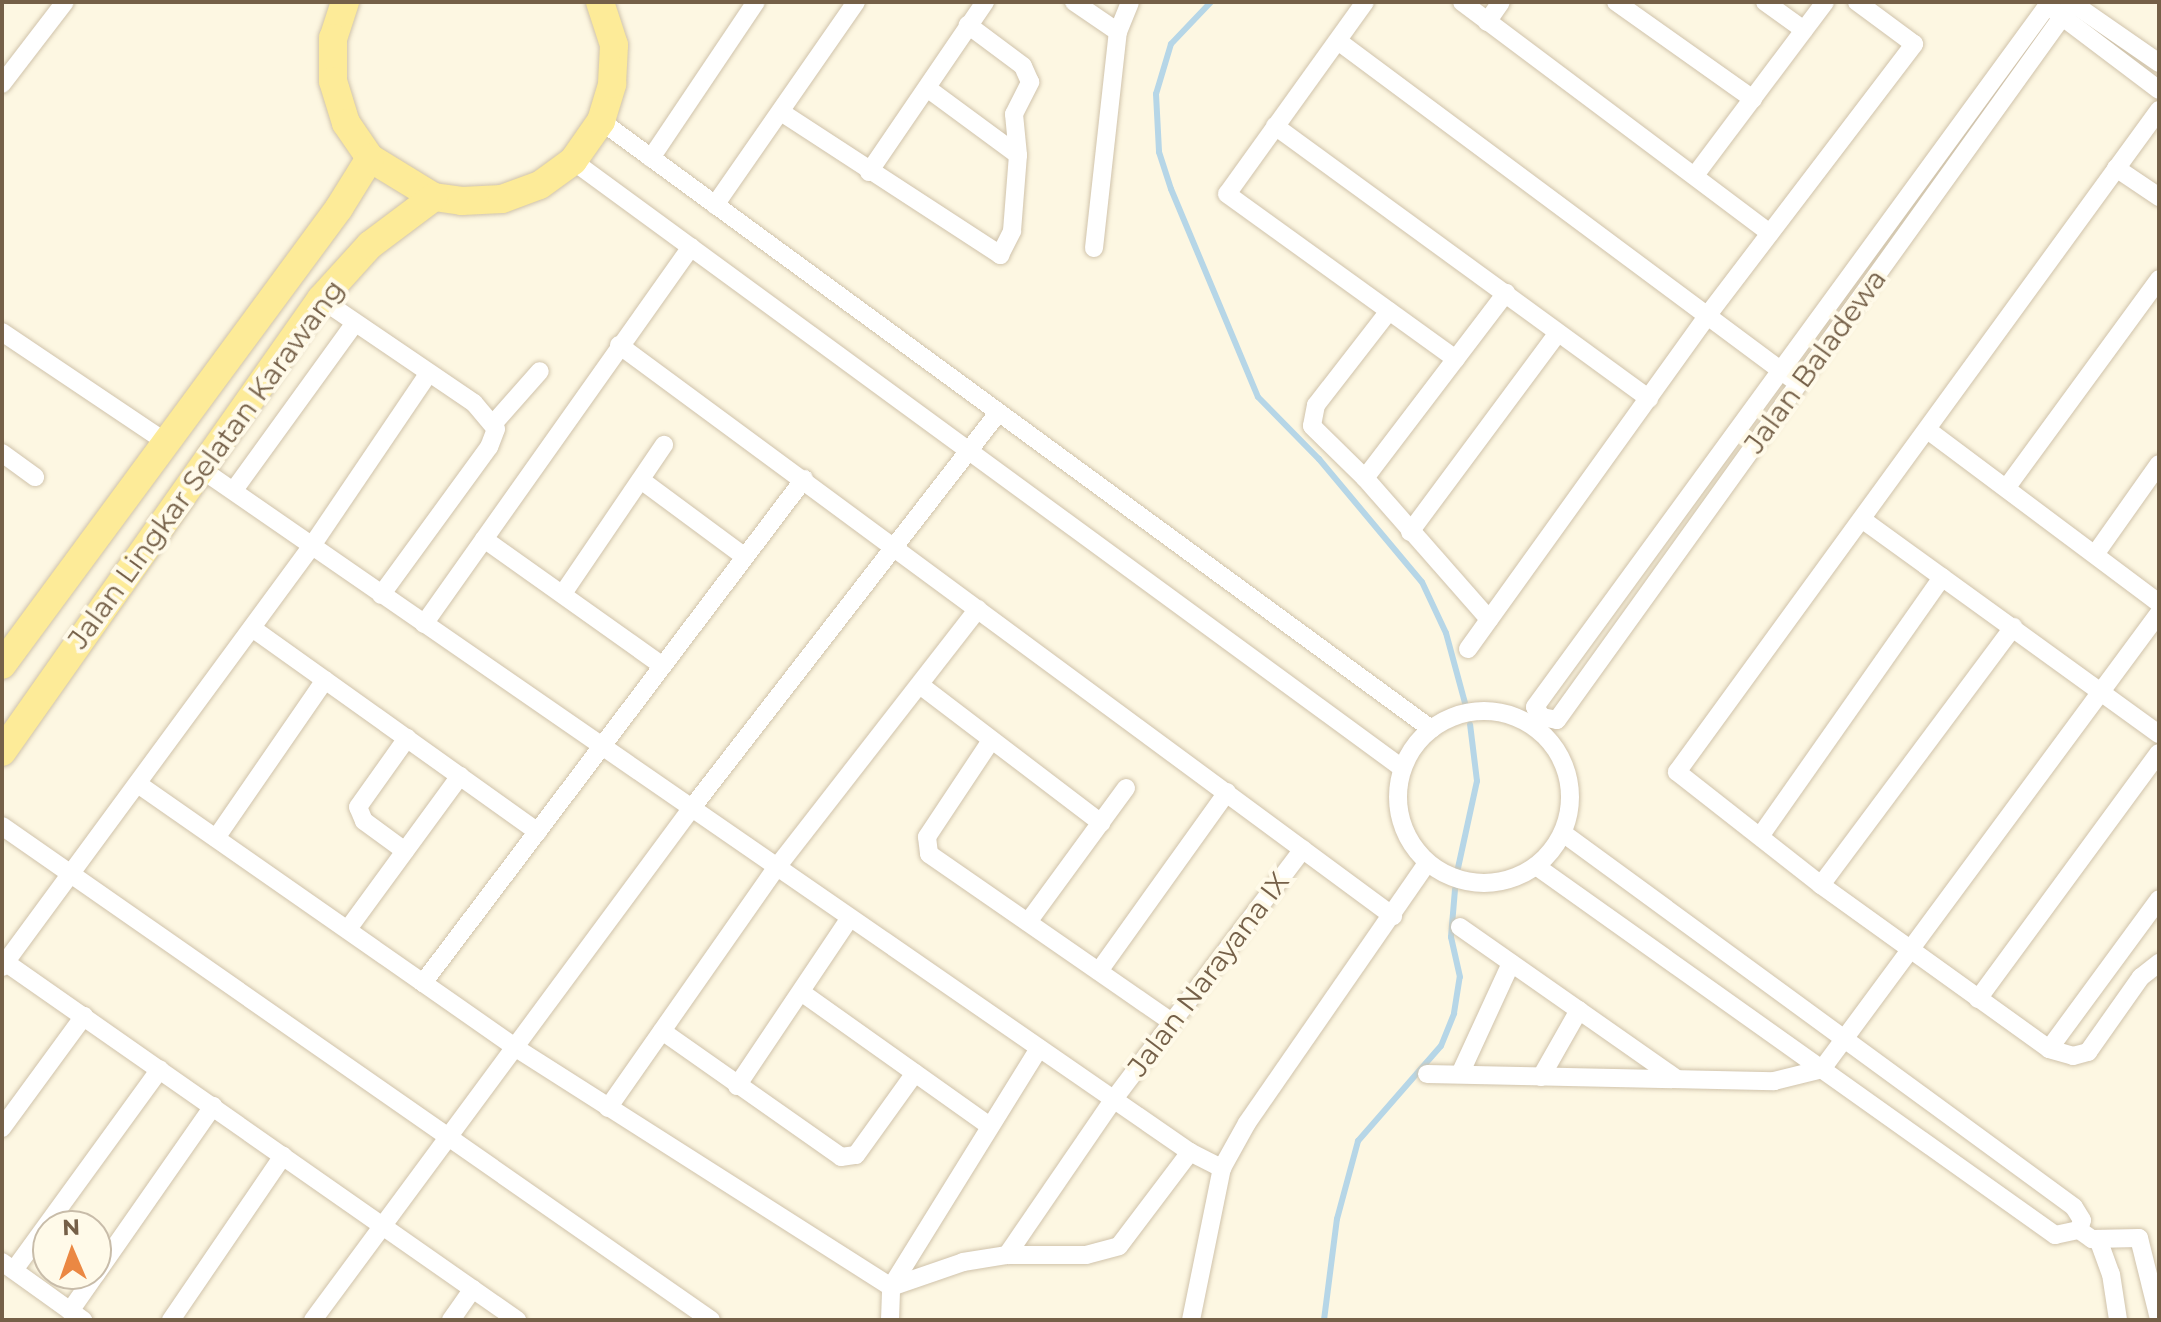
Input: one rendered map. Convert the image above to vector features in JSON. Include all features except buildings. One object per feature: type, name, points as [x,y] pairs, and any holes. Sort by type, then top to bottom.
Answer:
[{"type":"main road","points":[[345,2],[333,38],[333,81],[346,123],[370,158],[434,197],[502,199],[540,185],[573,161],[601,121],[612,84],[614,45],[600,2]]},
{"type":"main road","name":"Jalan Lingkar Selatan Karawang","points":[[2,665],[339,208],[370,158]]},
{"type":"main road","name":"Jalan Lingkar Selatan Karawang","points":[[2,752],[321,299],[370,245],[434,197]]},
{"type":"street","points":[[2,84],[65,2]]},
{"type":"street","points":[[651,158],[756,2]]},
{"type":"street","points":[[715,205],[856,2]]},
{"type":"street","points":[[869,172],[985,2]]},
{"type":"street","points":[[1074,2],[1118,32]]},
{"type":"street","points":[[1094,248],[1118,32],[1130,2]]},
{"type":"street","points":[[1365,2],[1227,194],[1456,359]]},
{"type":"street","points":[[1462,2],[1696,174],[1770,233]]},
{"type":"street","points":[[1487,22],[1501,2]]},
{"type":"street","points":[[1618,2],[1753,99]]},
{"type":"street","points":[[1765,2],[1804,30]]},
{"type":"street","points":[[1696,174],[1825,2]]},
{"type":"street","points":[[1468,649],[1707,316],[1914,44],[1857,2]]},
{"type":"street","points":[[2047,3],[2070,6],[2159,63]]},
{"type":"street","name":"Jalan Baladewa","points":[[2047,3],[1782,372],[1535,707],[1542,717],[1557,720],[2070,6]]},
{"type":"street","points":[[2070,6],[2159,90]]},
{"type":"street","points":[[781,112],[996,257],[1005,250],[1012,231],[1018,155],[1014,114],[1029,77],[1012,56],[968,25]]},
{"type":"street","points":[[1338,41],[1798,383]]},
{"type":"street","points":[[927,88],[1018,155]]},
{"type":"street","points":[[2159,110],[1929,431],[1677,772],[1912,953],[2049,1049],[2073,1056],[2088,1052],[2141,977],[2159,963]]},
{"type":"street","points":[[601,121],[1431,729]]},
{"type":"street","points":[[1275,126],[1649,399]]},
{"type":"street","points":[[573,161],[1402,768]]},
{"type":"street","points":[[2116,168],[2159,197]]},
{"type":"street","points":[[424,624],[691,247]]},
{"type":"street","points":[[2007,487],[2159,279]]},
{"type":"street","points":[[1365,478],[1506,293]]},
{"type":"street","points":[[321,299],[429,373],[494,423]]},
{"type":"street","points":[[1389,311],[1316,405],[1312,426],[1365,478],[1489,619]]},
{"type":"street","points":[[234,490],[355,323]]},
{"type":"street","points":[[2,332],[166,442]]},
{"type":"street","points":[[1410,532],[1558,333]]},
{"type":"street","points":[[619,345],[1393,916]]},
{"type":"street","points":[[381,595],[489,447],[494,423],[540,371]]},
{"type":"street","points":[[429,373],[311,547],[4,964],[84,1016],[517,1320]]},
{"type":"street","points":[[313,1320],[691,809],[998,413]]},
{"type":"street","points":[[1929,431],[2159,603]]},
{"type":"street","points":[[564,592],[664,445]]},
{"type":"street","points":[[2,453],[35,477]]},
{"type":"street","points":[[2096,553],[2159,464]]},
{"type":"street","points":[[201,469],[1190,1152],[1222,1168]]},
{"type":"street","points":[[423,983],[804,479]]},
{"type":"street","points":[[641,480],[745,557]]},
{"type":"street","points":[[1863,520],[2159,734]]},
{"type":"street","points":[[484,539],[564,592],[663,666]]},
{"type":"street","points":[[1761,835],[1942,577]]},
{"type":"street","points":[[608,1108],[777,867],[978,609]]},
{"type":"street","points":[[1427,1074],[1792,1081],[1822,1069],[1850,1038],[2159,613]]},
{"type":"street","points":[[1821,885],[2013,627]]},
{"type":"street","points":[[252,628],[538,832]]},
{"type":"street","points":[[216,838],[325,680]]},
{"type":"street","points":[[920,685],[990,742],[1101,823]]},
{"type":"street","points":[[1489,712],[1524,721],[1545,736],[1569,782],[1563,833],[1536,866],[1510,880],[1481,884],[1452,878],[1427,863],[1400,819],[1402,768],[1431,729],[1452,717],[1489,712]]},
{"type":"street","points":[[405,851],[364,821],[358,807],[407,738]]},
{"type":"street","points":[[990,742],[926,846],[934,859],[1172,1022]]},
{"type":"street","points":[[1978,999],[2159,753]]},
{"type":"street","points":[[348,929],[460,776]]},
{"type":"street","points":[[138,784],[516,1048],[891,1287]]},
{"type":"street","points":[[1028,922],[1126,788]]},
{"type":"street","points":[[1099,971],[1227,792]]},
{"type":"street","points":[[2,826],[711,1320]]},
{"type":"street","points":[[1563,833],[1850,1038],[2074,1207],[2082,1220],[2079,1230]]},
{"type":"street","name":"Jalan Narayana IX","points":[[1007,1255],[1114,1099],[1303,849]]},
{"type":"street","points":[[1191,1320],[1222,1168],[1247,1123],[1427,863]]},
{"type":"street","points":[[1536,866],[2055,1235],[2079,1230],[2098,1239],[2139,1238],[2159,1319]]},
{"type":"street","points":[[2049,1049],[2159,899]]},
{"type":"street","points":[[737,1086],[850,918]]},
{"type":"street","points":[[1460,927],[1677,1079]]},
{"type":"street","points":[[1460,1074],[1511,963]]},
{"type":"street","points":[[801,992],[988,1125]]},
{"type":"street","points":[[1541,1077],[1579,1010]]},
{"type":"street","points":[[2,1128],[84,1016]]},
{"type":"street","points":[[662,1031],[737,1086],[846,1158],[856,1155],[915,1073]]},
{"type":"street","points":[[890,1320],[891,1287],[988,1125],[1039,1048]]},
{"type":"street","points":[[89,1290],[77,1315],[8,1266],[160,1069]]},
{"type":"street","points":[[112,1251],[213,1106]]},
{"type":"street","points":[[891,1287],[946,1267],[1007,1255],[1086,1255],[1119,1246],[1190,1152]]},
{"type":"street","points":[[171,1320],[283,1156]]},
{"type":"street","points":[[2098,1239],[2111,1274],[2118,1320]]},
{"type":"street","points":[[451,1320],[473,1289]]},
{"type":"waterway","points":[[1211,2],[1171,44],[1156,94],[1159,152],[1171,189],[1258,397],[1319,459],[1422,582],[1446,633],[1465,703]]},
{"type":"waterway","points":[[1458,868],[1477,781],[1470,724]]},
{"type":"waterway","points":[[1324,1320],[1337,1219],[1358,1141],[1441,1046],[1454,1013],[1460,977],[1451,937],[1455,889]]}]
